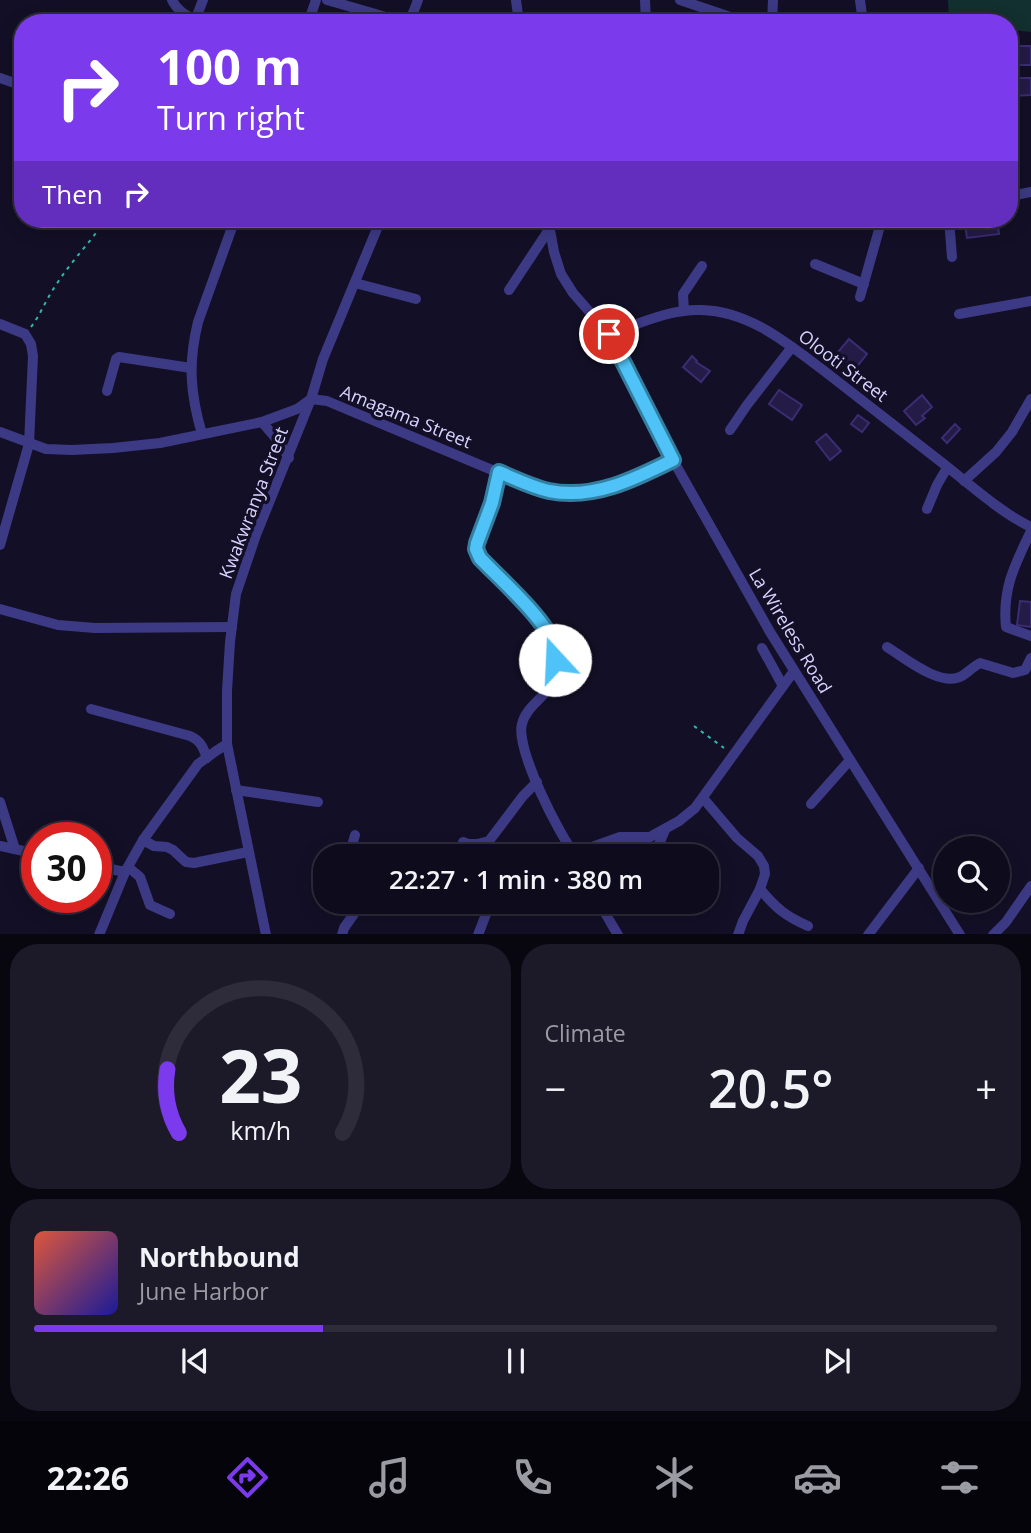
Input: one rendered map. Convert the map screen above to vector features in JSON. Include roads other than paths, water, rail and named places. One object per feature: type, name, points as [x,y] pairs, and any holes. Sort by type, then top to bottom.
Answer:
[{"type":"street","points":[[172,0],[183,14]]},
{"type":"street","points":[[327,0],[375,14]]},
{"type":"street","points":[[680,0],[721,14]]},
{"type":"street","points":[[202,433],[192,395],[194,338],[232,228]]},
{"type":"street","name":"Kwakwranya Street","points":[[266,934],[227,744],[227,691],[236,594],[311,399],[323,359],[377,228]]},
{"type":"street","points":[[509,290],[547,228]]},
{"type":"street","name":"La Wireless Road","points":[[550,228],[561,274],[573,293],[609,334],[673,460],[793,671],[960,934]]},
{"type":"street","points":[[860,297],[880,228]]},
{"type":"street","points":[[950,228],[952,257]]},
{"type":"street","points":[[815,264],[864,284]]},
{"type":"street","points":[[684,311],[683,294],[702,266]]},
{"type":"street","points":[[355,283],[416,299]]},
{"type":"street","points":[[959,314],[1031,301]]},
{"type":"street","name":"Olooti Street","points":[[609,334],[658,316],[702,310],[739,317],[765,328],[1031,529]]},
{"type":"street","points":[[0,324],[25,334],[31,344],[33,356],[29,444],[3,524],[0,545]]},
{"type":"street","points":[[730,430],[792,347]]},
{"type":"street","points":[[107,391],[118,357],[191,368]]},
{"type":"street","name":"Amagama Street","points":[[0,432],[46,449],[113,448],[159,443],[262,422],[297,410],[311,399],[327,401],[528,485],[551,491],[578,494],[600,490],[673,460]]},
{"type":"street","points":[[964,481],[996,452],[1012,432],[1031,399]]},
{"type":"street","points":[[262,422],[289,457]]},
{"type":"street","points":[[927,509],[947,468]]},
{"type":"street","points":[[499,472],[492,503],[477,543],[478,554],[530,610],[554,643],[555,660],[549,685],[527,713],[521,727],[527,757],[568,844]]},
{"type":"street","points":[[1031,529],[1013,567],[1005,600],[1006,627],[1031,636]]},
{"type":"street","points":[[0,610],[58,625],[95,628],[232,627]]},
{"type":"street","points":[[887,647],[930,674],[946,679],[961,677],[980,663],[1013,673],[1025,670],[1031,657]]},
{"type":"street","points":[[762,648],[783,686]]},
{"type":"street","points":[[606,844],[620,837],[650,837],[665,830],[695,808],[793,671]]},
{"type":"street","points":[[91,709],[190,736],[203,745],[207,758]]},
{"type":"street","points":[[99,934],[126,870],[143,841],[198,764],[227,744]]},
{"type":"street","points":[[811,804],[850,760]]},
{"type":"street","points":[[463,842],[477,844],[489,841],[537,782]]},
{"type":"street","points":[[236,790],[318,803]]},
{"type":"street","points":[[703,797],[737,838],[758,856],[764,866],[765,874],[760,889],[738,934]]},
{"type":"street","points":[[0,802],[15,849]]},
{"type":"street","points":[[659,844],[665,830]]},
{"type":"street","points":[[352,844],[355,835]]},
{"type":"street","points":[[143,841],[154,846],[167,847],[186,862],[194,863],[248,852]]},
{"type":"street","points":[[0,846],[21,850]]},
{"type":"street","points":[[112,868],[126,870],[140,877],[150,905],[170,914]]},
{"type":"street","points":[[868,934],[919,868]]},
{"type":"street","points":[[993,934],[1006,922],[1031,886]]},
{"type":"street","points":[[760,889],[775,907],[789,918],[808,926]]},
{"type":"street","points":[[342,934],[354,914]]},
{"type":"street","points":[[478,934],[486,914]]},
{"type":"street","points":[[605,914],[618,934]]}]
